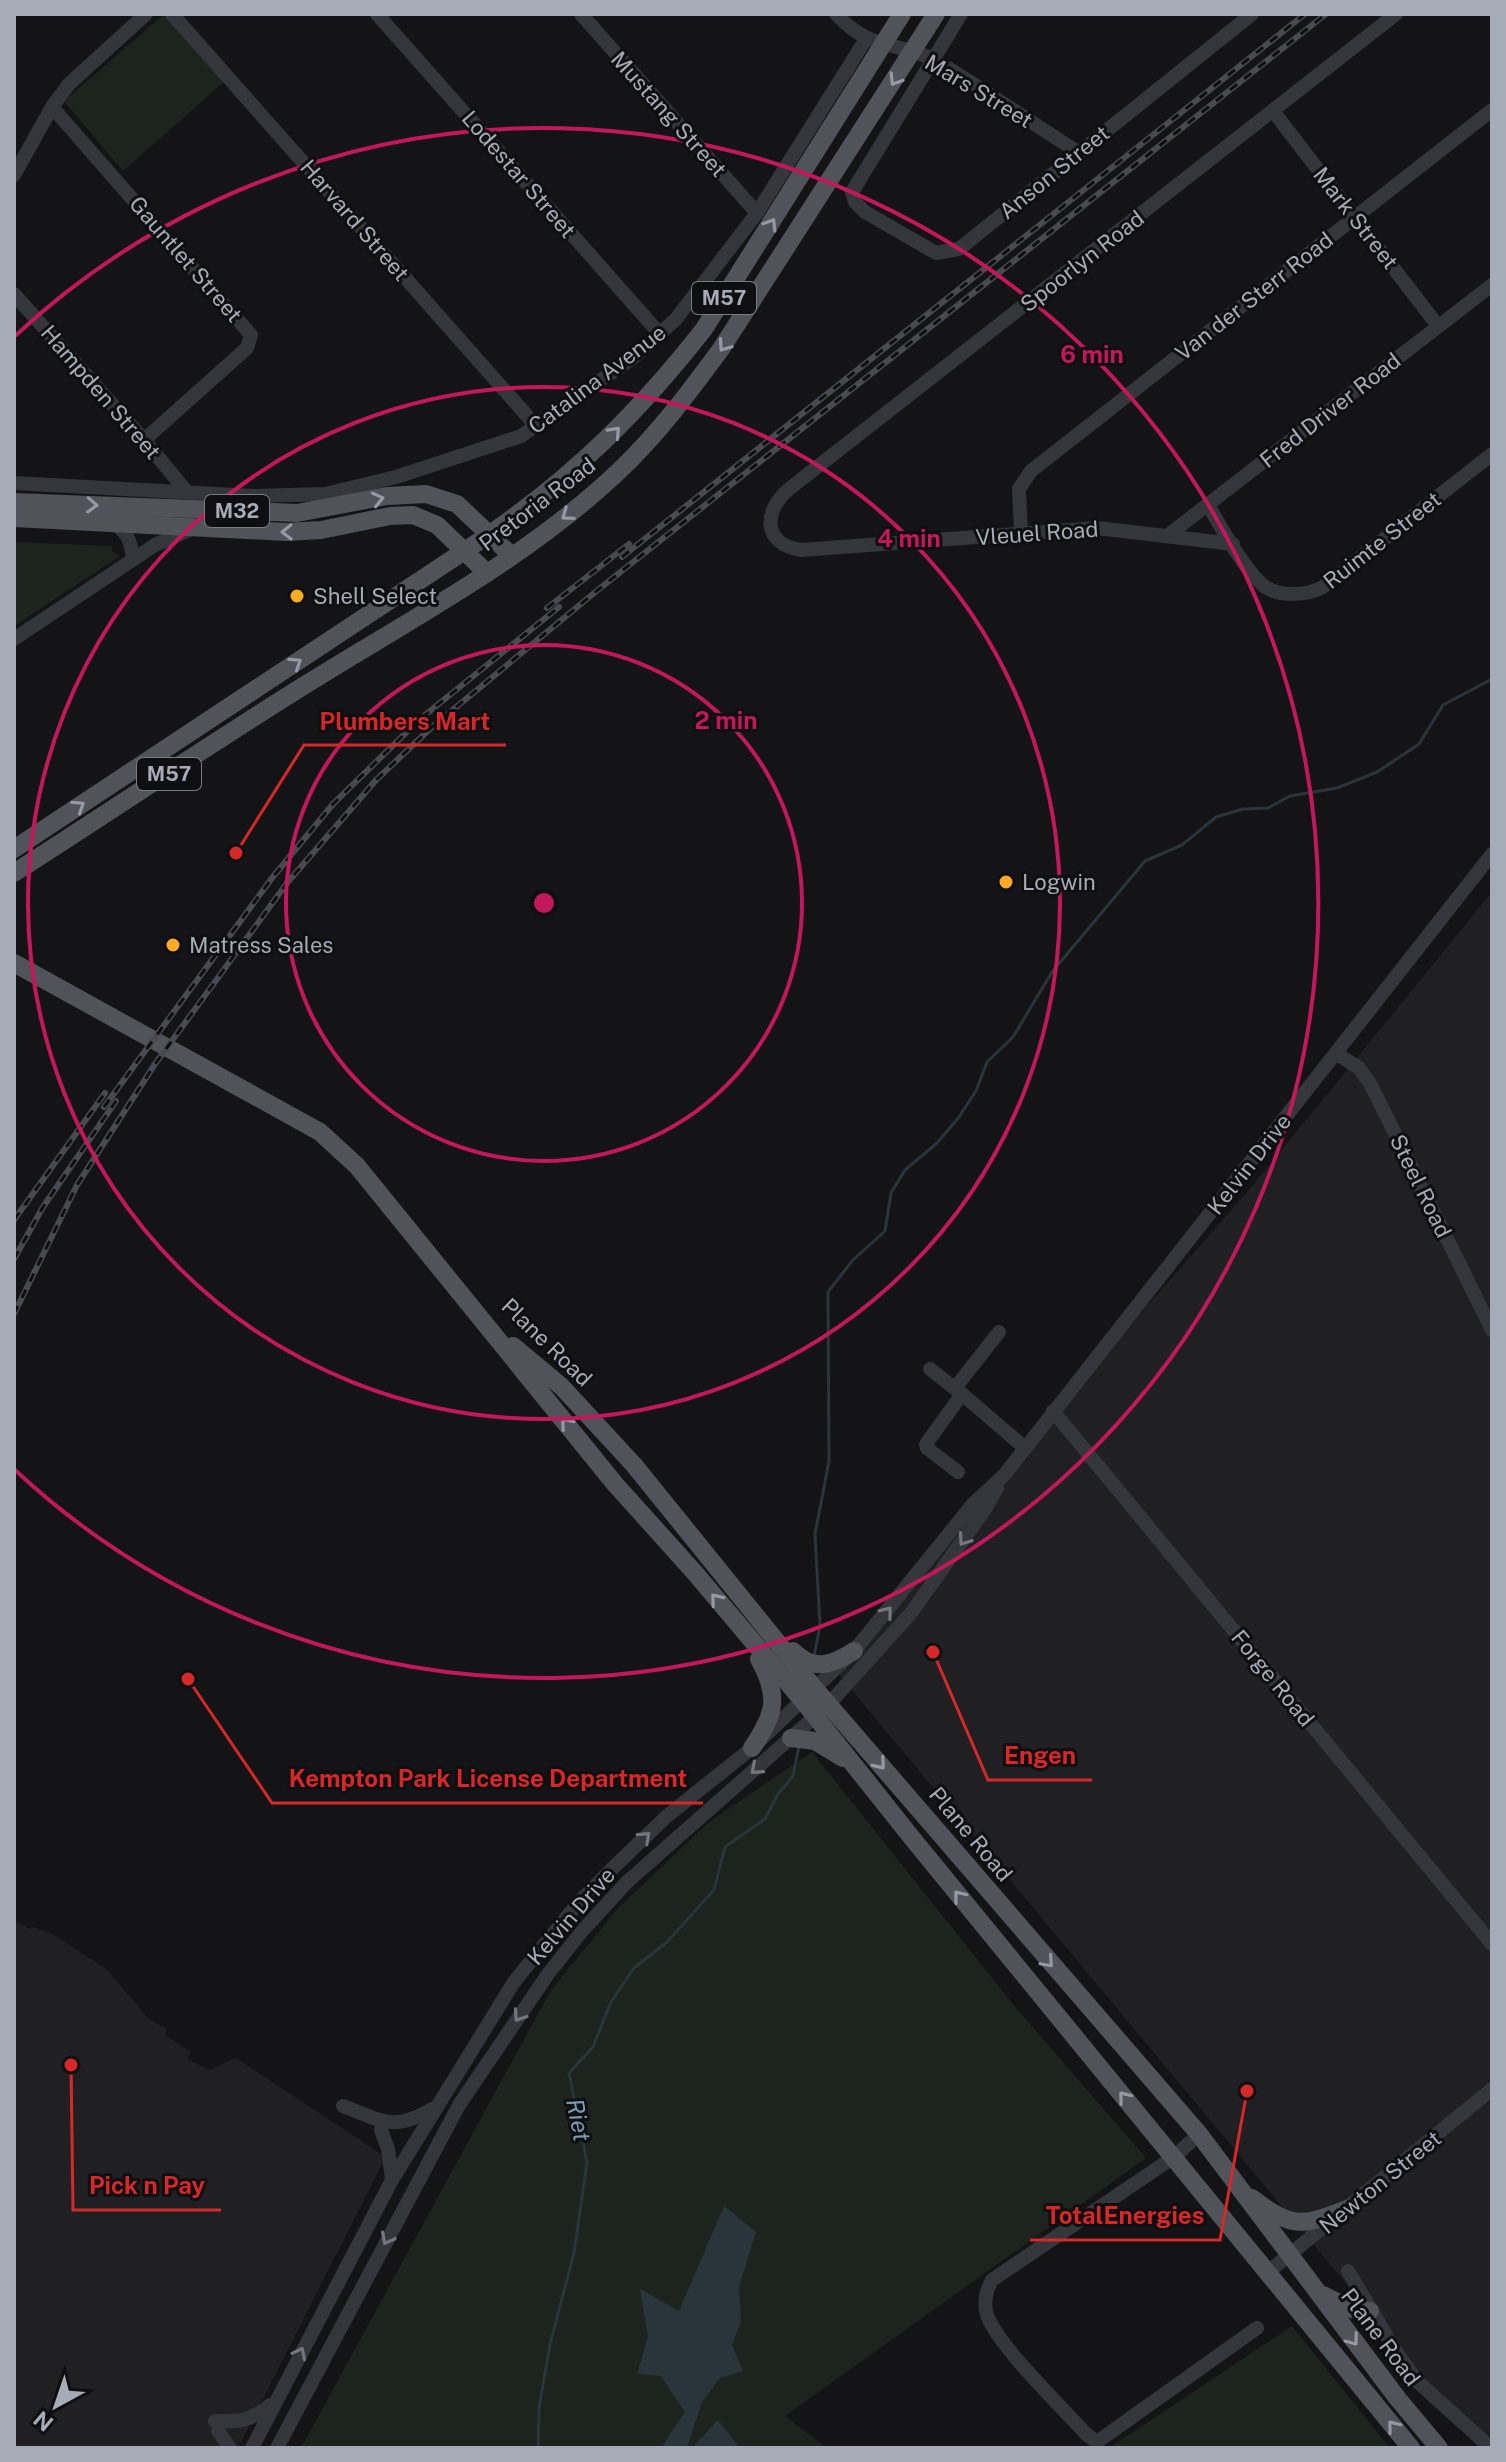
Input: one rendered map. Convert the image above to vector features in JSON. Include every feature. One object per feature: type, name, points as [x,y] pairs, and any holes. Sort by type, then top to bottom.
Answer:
[{"type":"main road","name":"Pretoria Road","points":[[14,849],[490,534],[544,496],[600,448],[666,377],[712,316],[874,42],[902,14]]},
{"type":"main road","name":"Pretoria Road","points":[[14,873],[278,702],[487,573],[580,505],[621,470],[685,398],[767,282],[936,14]]},
{"type":"main road","name":"M32","points":[[14,502],[297,513],[397,495],[426,494],[457,504],[512,556]]},
{"type":"main road","name":"M32","points":[[14,518],[286,532],[321,530],[407,515],[437,525],[487,573]]},
{"type":"main road","points":[[437,525],[444,542],[441,566]]},
{"type":"main road","points":[[270,680],[278,702]]},
{"type":"main road","name":"Plane Road","points":[[14,963],[320,1132],[357,1166],[615,1484],[744,1632],[809,1695],[1199,2134],[1398,2399],[1439,2448]]},
{"type":"main road","name":"Plane Road","points":[[444,1271],[503,1335],[562,1387],[634,1465],[772,1634],[809,1695]]},
{"type":"main road","points":[[626,1473],[652,1506],[695,1573]]},
{"type":"main road","points":[[744,1632],[767,1674],[773,1693],[772,1712],[767,1726],[752,1748]]},
{"type":"main road","points":[[772,1634],[799,1657],[816,1666],[835,1663],[854,1651]]},
{"type":"main road","name":"Plane Road","points":[[822,1711],[861,1772],[912,1838],[1411,2448]]},
{"type":"main road","points":[[791,1738],[815,1741],[861,1772]]},
{"type":"main road","points":[[1237,2186],[1283,2218],[1301,2223],[1314,2222],[1350,2208]]},
{"type":"main road","points":[[1312,2286],[1343,2306],[1370,2311]]},
{"type":"street","points":[[14,175],[52,107],[76,77],[146,14]]},
{"type":"street","name":"Harvard Street","points":[[172,14],[537,427]]},
{"type":"street","name":"Lodestar Street","points":[[377,14],[660,334]]},
{"type":"street","name":"Mustang Street","points":[[581,14],[757,213]]},
{"type":"street","name":"Mars Street","points":[[836,14],[849,28],[874,42],[932,59],[1078,152]]},
{"type":"street","points":[[932,59],[961,14]]},
{"type":"street","name":"Anson Street","points":[[932,59],[852,192],[855,202],[865,212],[936,253],[947,253],[959,249],[1252,14]]},
{"type":"street","name":"Spoorlyn Road","points":[[771,511],[789,489],[1396,14]]},
{"type":"street","name":"Catalina Avenue","points":[[14,483],[253,496],[336,493],[487,448],[537,427],[634,357],[688,305],[757,213],[874,42]]},
{"type":"street","name":"Gauntlet Street","points":[[52,107],[251,335],[247,348],[144,440]]},
{"type":"street","name":"Van der Sterr Road","points":[[1021,534],[1019,489],[1031,471],[1492,110]]},
{"type":"street","name":"Mark Street","points":[[1273,111],[1438,326]]},
{"type":"street","points":[[1044,131],[1058,154],[1057,168]]},
{"type":"street","name":"Fred Driver Road","points":[[1167,536],[1492,285]]},
{"type":"street","name":"Hampden Street","points":[[14,294],[186,491]]},
{"type":"street","name":"Ruimte Street","points":[[1208,505],[1256,577],[1267,588],[1290,593],[1318,590],[1492,454]]},
{"type":"street","name":"Vleuel Road","points":[[771,511],[770,525],[775,537],[789,547],[801,550],[1097,528],[1233,544]]},
{"type":"street","points":[[111,522],[128,536],[133,559]]},
{"type":"street","points":[[14,639],[155,545],[191,529]]},
{"type":"street","name":"Kelvin Drive","points":[[277,2448],[459,2105],[548,1974],[627,1882],[822,1711],[911,1613],[985,1509],[1005,1474],[1053,1411],[1492,854]]},
{"type":"street","name":"Steel Road","points":[[1337,1054],[1359,1068],[1371,1085],[1492,1330]]},
{"type":"street","points":[[958,1472],[926,1444],[999,1332]]},
{"type":"street","points":[[930,1369],[996,1420],[1025,1448]]},
{"type":"street","name":"Forge Road","points":[[1053,1411],[1492,1944]]},
{"type":"street","name":"Kelvin Drive","points":[[252,2448],[392,2180],[514,1982],[579,1902],[667,1816],[752,1748],[854,1651],[973,1504],[1005,1474]]},
{"type":"street","name":"Newton Street","points":[[1267,2273],[1492,2089]]},
{"type":"street","points":[[343,2106],[397,2125],[412,2121],[435,2108]]},
{"type":"street","points":[[381,2130],[388,2149],[392,2180]]},
{"type":"street","points":[[1199,2134],[1174,2157],[992,2280],[984,2299],[991,2324],[1028,2370],[1086,2434],[1097,2442],[1257,2328]]},
{"type":"street","name":"Plane Road","points":[[1348,2271],[1370,2311],[1418,2382],[1491,2448]]},
{"type":"street","points":[[230,2448],[217,2426],[244,2422],[258,2415],[278,2397]]},
{"type":"shaded area","points":[[168,16],[225,81],[123,171],[64,101],[161,17]]},
{"type":"shaded area","points":[[14,542],[112,546],[112,552],[120,556],[14,626]]},
{"type":"shaded area","points":[[1492,892],[1492,2448],[1483,2448],[832,1666],[1254,1184]]},
{"type":"shaded area","points":[[812,1752],[1016,2008],[1146,2158],[785,2416],[827,2448],[301,2448],[551,1990],[620,1906],[709,1822]]},
{"type":"shaded area","points":[[16,1921],[30,1929],[33,1927],[54,1935],[106,1969],[149,2019],[167,2029],[165,2035],[191,2052],[187,2059],[209,2070],[236,2058],[381,2154],[382,2164],[238,2448],[14,2448]]},
{"type":"shaded area","points":[[724,2206],[756,2232],[739,2287],[741,2322],[732,2345],[743,2371],[720,2378],[702,2402],[687,2448],[661,2448],[685,2412],[661,2376],[637,2374],[648,2337],[640,2289],[679,2311]]},
{"type":"shaded area","points":[[1292,2326],[1390,2448],[1109,2448]]},
{"type":"shaded area","points":[[718,2420],[740,2448],[692,2448]]},
{"type":"waterway","points":[[814,1656],[820,1626],[815,1534],[829,1461],[828,1292],[853,1260],[885,1231],[891,1193],[905,1170],[937,1143],[959,1117],[976,1091],[987,1062],[1013,1037],[1052,972],[1145,861],[1182,845],[1216,817],[1243,809],[1268,808],[1290,796],[1337,788],[1377,772],[1419,744],[1443,705],[1492,679]]},
{"type":"waterway","name":"Riet","points":[[538,2448],[539,2408],[550,2344],[574,2253],[587,2162],[569,2073],[593,2047],[611,2002],[634,1968],[667,1942],[714,1890],[725,1847],[765,1819],[778,1794],[793,1776],[799,1746]]},
{"type":"railway","points":[[622,557],[1305,14]]},
{"type":"railway","points":[[14,1314],[77,1185],[155,1064],[287,883],[376,780],[432,727],[599,589],[1326,14]]},
{"type":"railway","points":[[547,608],[629,544]]},
{"type":"railway","points":[[104,1107],[272,878],[333,804],[420,719],[559,607]]},
{"type":"railway","points":[[14,1220],[105,1093]]},
{"type":"railway","points":[[14,1259],[43,1207],[116,1101]]},
{"type":"place","name":"Shell Select","points":[[297,596]]},
{"type":"place","name":"Plumbers Mart","points":[[236,853]]},
{"type":"place","name":"Logwin","points":[[1006,882]]},
{"type":"place","name":"Matress Sales","points":[[173,945]]},
{"type":"place","name":"Engen","points":[[933,1652]]},
{"type":"place","name":"Kempton Park License Department","points":[[188,1679]]},
{"type":"place","name":"Pick n Pay","points":[[71,2065]]},
{"type":"place","name":"TotalEnergies","points":[[1247,2091]]}]
